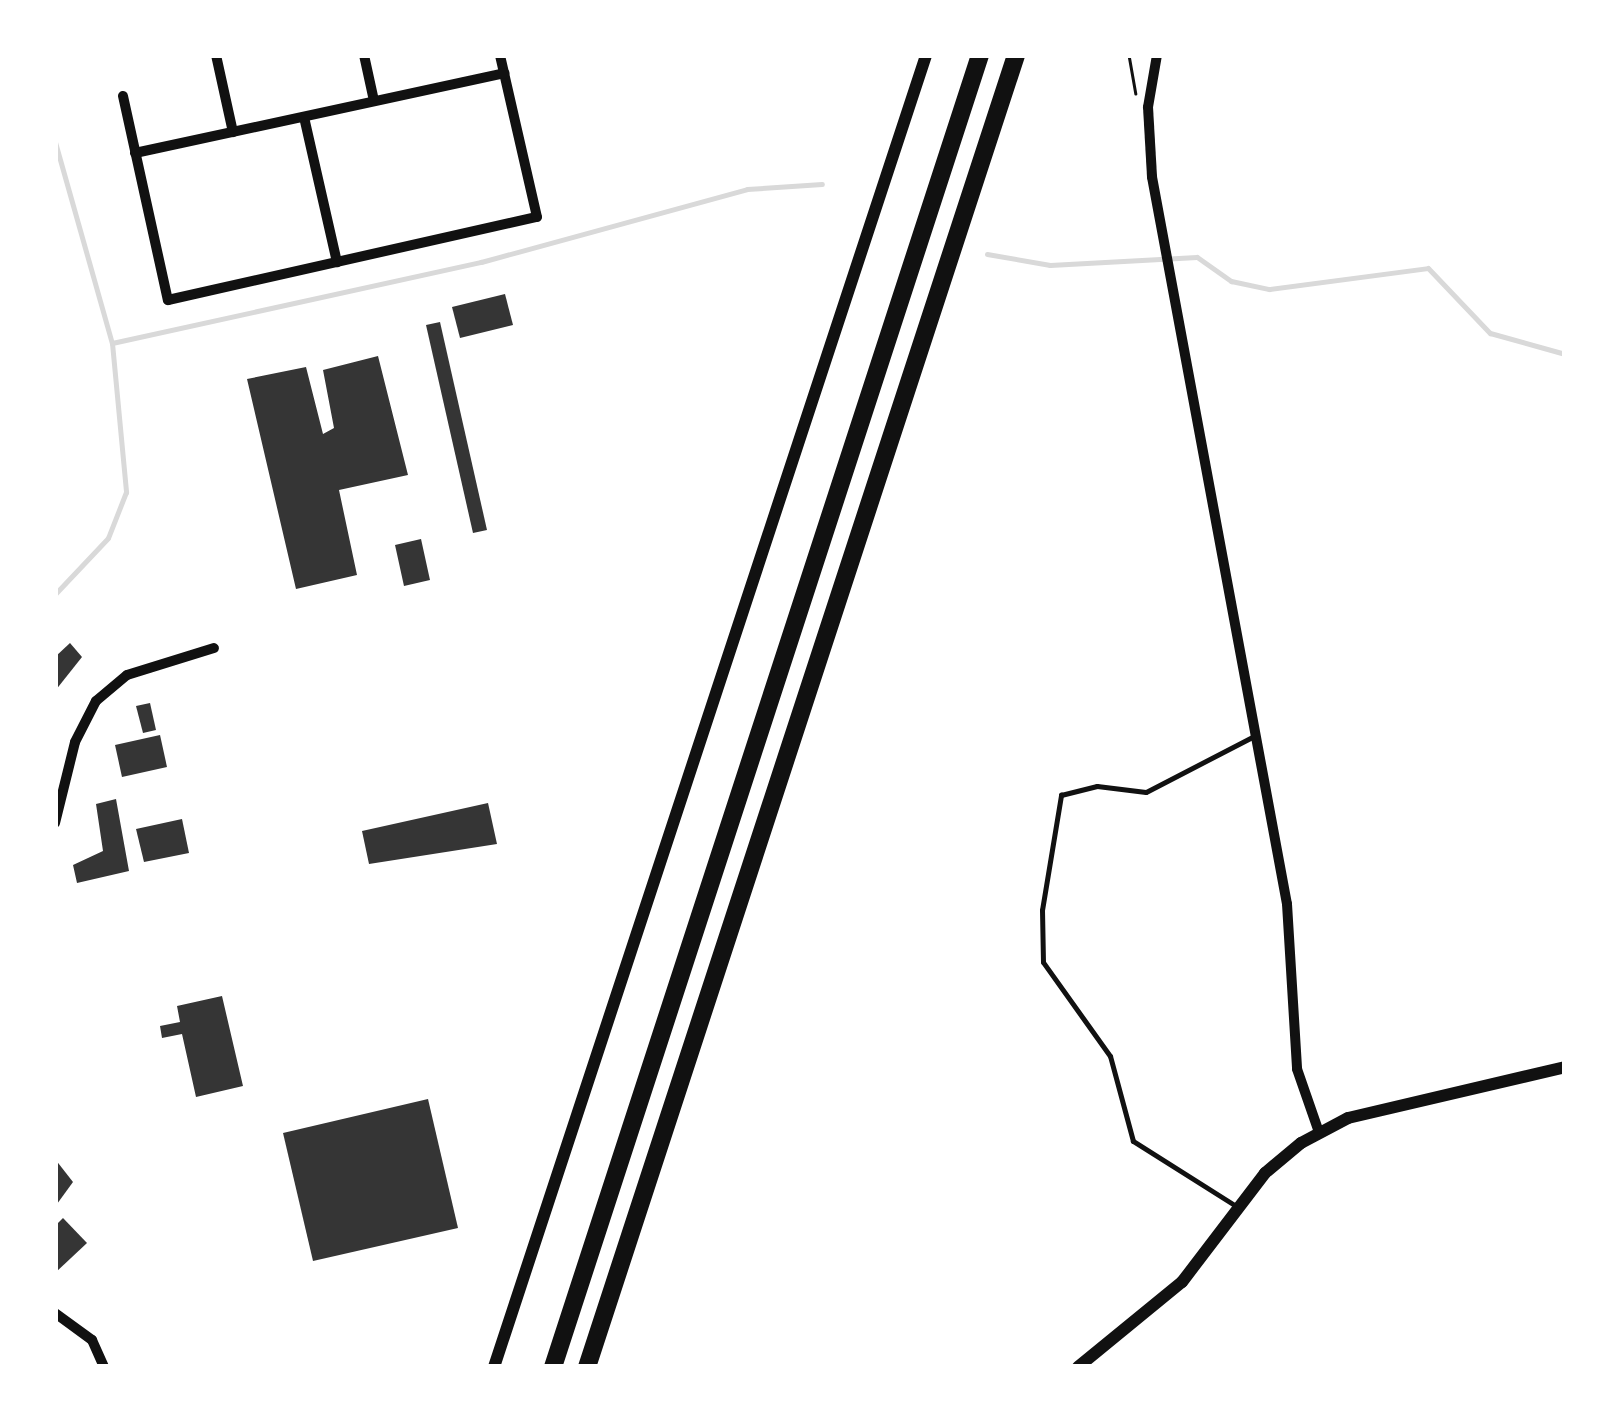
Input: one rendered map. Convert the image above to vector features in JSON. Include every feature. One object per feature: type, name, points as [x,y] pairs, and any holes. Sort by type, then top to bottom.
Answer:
[{"type":"highway","points":[[553,1367],[980,55]]},
{"type":"highway","points":[[587,1367],[1016,55]]},
{"type":"street","points":[[216,55],[233,132]]},
{"type":"street","points":[[364,55],[374,100]]},
{"type":"street","points":[[122,96],[168,300],[537,217],[500,55]]},
{"type":"street","points":[[494,1367],[926,55]]},
{"type":"street","points":[[1157,55],[1148,107],[1152,177],[1292,947],[1297,1069],[1318,1132]]},
{"type":"street","points":[[134,153],[504,73]]},
{"type":"street","points":[[304,116],[337,262]]},
{"type":"street","points":[[55,823],[74,742],[96,701],[127,675],[214,648]]},
{"type":"street","points":[[1078,1367],[1159,1304],[1276,1162],[1318,1132],[1565,1067]]},
{"type":"street","points":[[55,1313],[92,1340],[104,1367]]},
{"type":"lane","points":[[1239,1207],[1133,1141],[1110,1056],[1043,962],[1042,910],[1061,794],[1096,786],[1146,792],[1256,735]]},
{"type":"building","points":[[505,294],[513,325],[460,338],[452,307]]},
{"type":"building","points":[[440,322],[487,530],[473,533],[426,325]]},
{"type":"building","points":[[378,356],[408,475],[339,490],[357,575],[296,589],[247,379],[306,367],[323,434],[334,428],[323,370]]},
{"type":"building","points":[[421,539],[430,580],[404,586],[395,545]]},
{"type":"building","points":[[70,643],[82,657],[55,691],[55,657]]},
{"type":"building","points":[[150,703],[156,730],[143,733],[136,706]]},
{"type":"building","points":[[160,735],[167,767],[122,777],[115,745]]},
{"type":"building","points":[[116,799],[129,871],[77,883],[73,865],[103,851],[96,804]]},
{"type":"building","points":[[488,803],[497,844],[369,864],[362,831]]},
{"type":"building","points":[[182,819],[189,853],[144,862],[136,829]]},
{"type":"building","points":[[222,996],[243,1086],[196,1097],[182,1034],[162,1038],[160,1026],[180,1022],[177,1006]]},
{"type":"building","points":[[428,1099],[458,1228],[313,1261],[283,1133]]},
{"type":"building","points":[[55,1159],[73,1182],[57,1204],[55,1202]]},
{"type":"building","points":[[63,1218],[87,1243],[55,1273],[55,1226]]},
{"type":"waterway","points":[[55,142],[112,343],[126,492],[108,538],[55,594]]},
{"type":"waterway","points":[[112,343],[481,262],[747,189],[822,184]]},
{"type":"waterway","points":[[987,254],[1050,265],[1197,257],[1231,281],[1269,289],[1428,268],[1490,333],[1565,354]]}]
